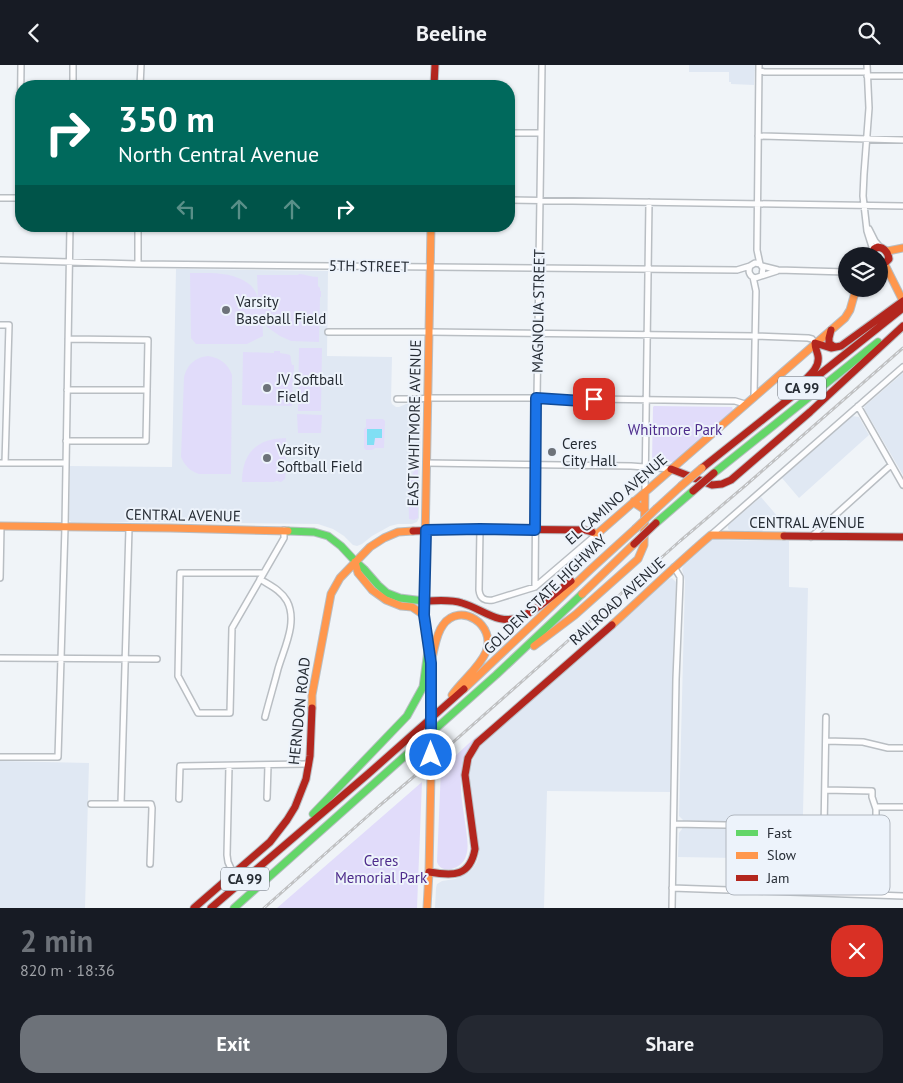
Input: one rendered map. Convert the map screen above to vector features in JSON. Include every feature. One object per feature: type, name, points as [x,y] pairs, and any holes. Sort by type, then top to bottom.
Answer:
[{"type":"main road","points":[[434,65],[434,80]]},
{"type":"main road","name":"EAST WHITMORE AVENUE","points":[[427,908],[432,700],[431,663],[424,615],[424,601],[431,232]]},
{"type":"main road","points":[[888,258],[888,251],[903,248]]},
{"type":"main road","points":[[770,414],[815,369],[818,359],[815,343],[831,348],[846,343],[903,301],[888,274]]},
{"type":"main road","name":"EL CAMINO AVENUE","points":[[597,534],[831,330],[848,314],[854,297]]},
{"type":"main road","name":"GOLDEN STATE HIGHWAY","points":[[212,908],[502,654],[601,559],[681,486],[903,308]]},
{"type":"main road","points":[[671,469],[712,485],[722,485],[731,480],[817,406],[903,324]]},
{"type":"main road","name":"GOLDEN STATE HIGHWAY","points":[[234,908],[496,675],[656,523],[714,473],[903,324]]},
{"type":"main road","points":[[831,330],[828,342],[836,347]]},
{"type":"main road","points":[[496,675],[575,615],[638,559],[644,545],[645,493]]},
{"type":"main road","points":[[634,501],[636,505],[645,510]]},
{"type":"main road","name":"CENTRAL AVENUE","points":[[0,526],[314,532],[327,536],[340,544],[355,562]]},
{"type":"main road","name":"HERNDON ROAD","points":[[194,908],[270,842],[295,807],[302,791],[309,764],[312,695],[331,595],[340,578],[370,547],[391,535],[407,531],[480,529],[585,530],[597,534]]},
{"type":"main road","name":"CENTRAL AVENUE","points":[[711,535],[903,537]]},
{"type":"main road","name":"RAILROAD AVENUE","points":[[429,872],[446,875],[458,873],[468,866],[474,857],[475,849],[464,775],[468,758],[477,743],[711,535]]},
{"type":"main road","points":[[355,562],[386,593],[397,597],[424,601],[455,601],[470,605],[490,618],[502,620],[514,619],[528,613],[601,559]]},
{"type":"main road","points":[[355,562],[358,573],[372,590],[386,600],[402,606],[412,607],[424,615]]},
{"type":"main road","points":[[431,663],[439,631],[446,621],[466,615],[474,617],[484,626],[488,635],[486,652],[444,706]]},
{"type":"main road","points":[[278,851],[406,716],[423,687],[429,643]]},
{"type":"street","points":[[21,65],[21,80]]},
{"type":"street","points":[[73,65],[73,80]]},
{"type":"street","points":[[140,80],[141,65]]},
{"type":"street","name":"MAGNOLIA STREET","points":[[535,587],[536,398],[540,268],[542,65]]},
{"type":"street","points":[[867,65],[869,108],[863,185],[866,224],[875,241],[874,247]]},
{"type":"street","points":[[759,67],[764,72],[903,76]]},
{"type":"street","points":[[756,291],[749,272],[756,249],[759,67]]},
{"type":"street","points":[[515,133],[541,133]]},
{"type":"street","points":[[758,136],[903,140]]},
{"type":"street","points":[[1,198],[15,198]]},
{"type":"street","points":[[515,199],[903,206]]},
{"type":"street","points":[[645,493],[649,202]]},
{"type":"street","points":[[0,757],[58,757],[70,232]]},
{"type":"street","points":[[138,232],[138,264]]},
{"type":"street","points":[[754,397],[756,291],[764,270],[756,249]]},
{"type":"street","name":"5TH STREET","points":[[0,260],[138,264],[737,270],[751,265]]},
{"type":"street","points":[[751,265],[755,263],[778,270],[838,272]]},
{"type":"street","name":"5TH STREET","points":[[737,270],[751,276]]},
{"type":"street","points":[[751,276],[761,276],[778,270]]},
{"type":"street","points":[[0,325],[9,325],[2,463],[66,463]]},
{"type":"street","points":[[328,332],[808,337],[815,343]]},
{"type":"street","points":[[66,441],[146,441],[148,340],[68,339]]},
{"type":"street","name":"RAILROAD AVENUE","points":[[711,535],[903,367]]},
{"type":"street","points":[[67,390],[147,390]]},
{"type":"street","points":[[397,399],[536,398],[582,401],[594,399],[646,399],[735,401],[745,404]]},
{"type":"street","points":[[858,406],[903,485]]},
{"type":"street","points":[[426,463],[671,469]]},
{"type":"street","points":[[811,537],[891,465]]},
{"type":"street","points":[[0,526],[0,578]]},
{"type":"street","points":[[121,804],[129,528]]},
{"type":"street","name":"EL CAMINO AVENUE","points":[[480,529],[478,589],[483,599],[487,601],[535,587],[597,534]]},
{"type":"street","points":[[263,573],[180,573],[178,676],[198,713],[230,713],[232,628],[284,538],[284,530]]},
{"type":"street","points":[[672,908],[676,679],[680,582],[680,577],[674,567]]},
{"type":"street","points":[[260,579],[284,596],[289,606],[290,616],[289,635],[265,717]]},
{"type":"street","points":[[0,657],[157,659]]},
{"type":"street","points":[[824,815],[826,717]]},
{"type":"street","points":[[826,741],[863,742],[888,748],[903,749]]},
{"type":"street","points":[[179,799],[180,765],[309,764]]},
{"type":"street","points":[[267,798],[268,765]]},
{"type":"street","points":[[229,766],[227,855],[233,873]]},
{"type":"street","points":[[825,790],[872,791],[876,815]]},
{"type":"street","points":[[90,804],[151,805],[150,864]]},
{"type":"street","points":[[876,807],[903,807]]},
{"type":"street","points":[[674,824],[726,825]]},
{"type":"street","points":[[672,888],[726,890]]},
{"type":"street","points":[[874,895],[903,896]]},
{"type":"shaded area","points":[[689,65],[755,65],[754,85],[731,84],[729,82],[729,72],[689,72]]},
{"type":"shaded area","points":[[176,269],[328,271],[327,356],[392,357],[392,404],[399,407],[406,404],[418,404],[421,407],[419,518],[417,522],[390,526],[357,546],[333,529],[318,524],[71,522],[69,520],[70,466],[172,467]]},
{"type":"shaded area","points":[[903,373],[903,475],[864,407]]},
{"type":"shaded area","points":[[852,416],[859,417],[869,435],[799,498],[782,478]]},
{"type":"shaded area","points":[[761,497],[778,517],[761,532],[733,532],[728,529],[728,525]]},
{"type":"shaded area","points":[[712,540],[789,541],[789,587],[808,588],[803,815],[726,815],[726,858],[678,857],[679,833],[682,829],[683,820],[679,816],[685,581],[682,569]]},
{"type":"shaded area","points":[[672,578],[676,582],[670,792],[547,791],[544,908],[435,908],[437,884],[468,873],[477,862],[479,847],[469,780],[471,764],[481,745]]},
{"type":"shaded area","points":[[0,761],[89,763],[85,908],[0,908]]},
{"type":"green space","points":[[190,273],[221,274],[236,277],[250,285],[258,297],[257,275],[304,274],[318,277],[318,286],[321,291],[319,342],[291,341],[280,336],[267,327],[262,316],[263,336],[247,344],[196,344],[191,338]]},
{"type":"green space","points":[[299,348],[322,348],[321,411],[298,411]]},
{"type":"green space","name":"JV Softball Field","points":[[274,351],[290,355],[292,365],[294,365],[292,406],[242,405],[243,352],[274,353]]},
{"type":"green space","points":[[208,356],[223,362],[232,375],[231,474],[199,474],[188,468],[181,457],[184,377],[192,362]]},
{"type":"green space","name":"Whitmore Park","points":[[654,406],[732,407],[733,410],[674,462],[652,460]]},
{"type":"green space","points":[[297,414],[322,415],[321,433],[298,433]]},
{"type":"green space","points":[[366,419],[383,419],[385,421],[384,448],[366,450],[364,448]]},
{"type":"green space","name":"Varsity Softball Field","points":[[286,438],[285,479],[281,482],[242,482],[242,474],[249,454],[259,444],[274,439]]},
{"type":"green space","points":[[417,466],[418,518],[414,520],[409,519],[408,478]]},
{"type":"green space","points":[[479,734],[465,757],[462,768],[461,791],[468,846],[467,853],[464,860],[457,867],[443,869],[437,862],[441,769]]},
{"type":"green space","name":"Ceres Memorial Park","points":[[422,782],[417,908],[277,908]]},
{"type":"water","points":[[367,429],[382,429],[382,438],[375,438],[374,445],[367,445]]},
{"type":"railway","points":[[264,908],[680,541],[903,348]]},
{"type":"traffic: fast","points":[[714,473],[878,342]]},
{"type":"traffic: fast","points":[[656,523],[693,491]]},
{"type":"traffic: fast","points":[[288,531],[314,532],[328,536],[341,546],[387,593],[400,598],[424,601]]},
{"type":"traffic: fast","points":[[234,908],[496,675],[582,594]]},
{"type":"traffic: fast","points":[[424,596],[424,615],[431,663],[432,700]]},
{"type":"traffic: fast","points":[[313,814],[407,716],[423,687],[429,643]]},
{"type":"traffic: slow","points":[[424,596],[431,232]]},
{"type":"traffic: slow","points":[[888,251],[903,248]]},
{"type":"traffic: slow","points":[[888,271],[903,301]]},
{"type":"traffic: slow","points":[[592,532],[597,534],[845,318],[850,310],[854,297]]},
{"type":"traffic: slow","points":[[681,486],[702,468]]},
{"type":"traffic: slow","points":[[657,508],[681,486]]},
{"type":"traffic: slow","points":[[534,646],[575,615],[638,559],[644,545],[645,492]]},
{"type":"traffic: slow","points":[[634,501],[645,510]]},
{"type":"traffic: slow","points":[[635,529],[657,508]]},
{"type":"traffic: slow","points":[[0,526],[288,531]]},
{"type":"traffic: slow","points":[[464,689],[635,529]]},
{"type":"traffic: slow","points":[[312,708],[312,695],[331,594],[340,578],[370,547],[398,532],[413,531]]},
{"type":"traffic: slow","points":[[612,625],[711,535],[784,536]]},
{"type":"traffic: slow","points":[[582,594],[634,544]]},
{"type":"traffic: slow","points":[[355,562],[358,573],[372,590],[386,600],[401,606],[412,607],[424,615]]},
{"type":"traffic: slow","points":[[432,658],[439,632],[450,618],[458,615],[467,616],[475,619],[482,625],[488,642],[486,652],[475,669],[452,695]]},
{"type":"traffic: slow","points":[[427,908],[431,773]]},
{"type":"traffic: jam","points":[[434,80],[435,65]]},
{"type":"traffic: jam","points":[[888,254],[888,260]]},
{"type":"traffic: jam","points":[[803,382],[814,371],[817,364],[818,356],[815,343],[831,348],[841,346],[903,301]]},
{"type":"traffic: jam","points":[[702,468],[903,308]]},
{"type":"traffic: jam","points":[[671,469],[712,485],[722,484],[731,480],[810,412],[903,326]]},
{"type":"traffic: jam","points":[[831,330],[829,343],[836,347]]},
{"type":"traffic: jam","points":[[693,491],[714,473]]},
{"type":"traffic: jam","points":[[634,544],[656,523]]},
{"type":"traffic: jam","points":[[413,531],[480,529],[585,530],[592,532]]},
{"type":"traffic: jam","points":[[784,536],[903,537]]},
{"type":"traffic: jam","points":[[424,601],[457,602],[491,616],[513,619],[534,610],[571,581]]},
{"type":"traffic: jam","points":[[429,872],[459,873],[465,870],[473,858],[475,849],[465,775],[468,758],[477,743],[612,625]]},
{"type":"traffic: jam","points":[[211,908],[464,689]]},
{"type":"traffic: jam","points":[[431,773],[432,700]]},
{"type":"traffic: jam","points":[[194,908],[270,842],[295,807],[306,779],[310,756],[312,708]]},
{"type":"place","name":"Varsity Baseball Field","points":[[226,310]]},
{"type":"place","name":"JV Softball Field","points":[[267,388]]},
{"type":"place","name":"Ceres City Hall","points":[[552,452]]},
{"type":"place","name":"Varsity Softball Field","points":[[267,458]]},
{"type":"route","points":[[431,755],[431,663],[424,615],[426,530],[535,530],[536,398],[582,401],[594,399]]}]
